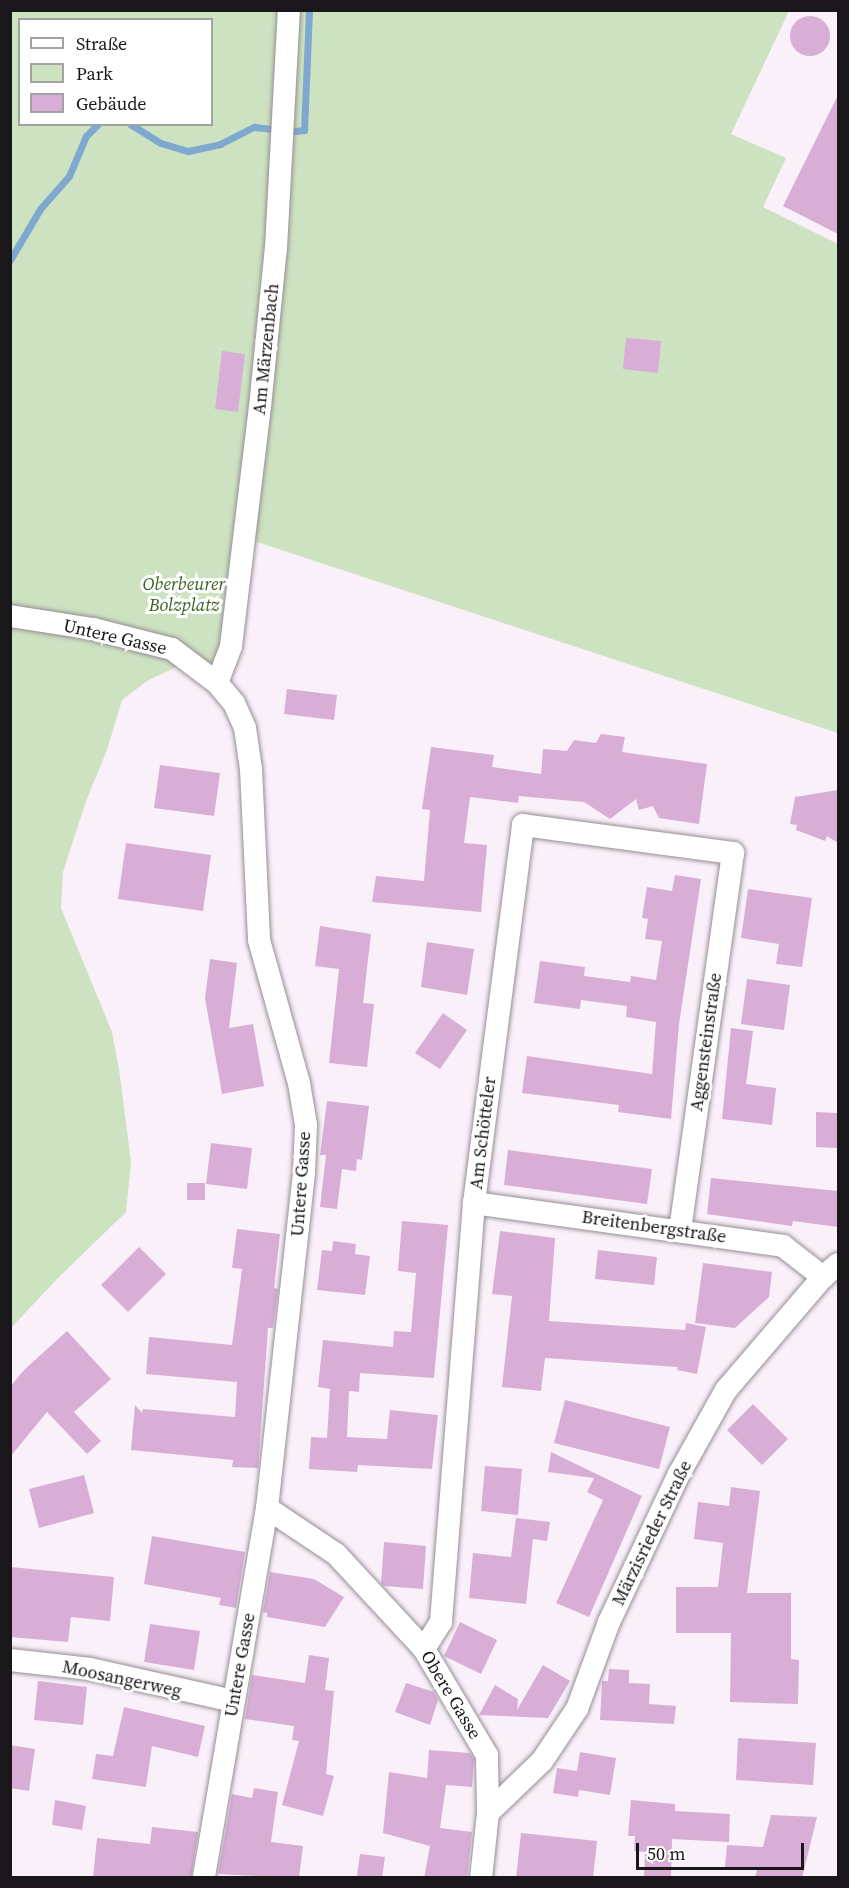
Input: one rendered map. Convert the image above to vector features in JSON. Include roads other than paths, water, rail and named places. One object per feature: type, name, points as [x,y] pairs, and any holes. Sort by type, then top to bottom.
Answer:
[{"type":"street","name":"Am Märzenbach","points":[[217,683],[231,646],[260,407],[276,248],[290,10]]},
{"type":"street","name":"Untere Gasse","points":[[10,616],[93,629],[172,649],[217,683],[234,704],[245,728],[251,769],[259,940],[298,1083],[306,1125],[304,1182],[267,1508],[204,1878]]},
{"type":"street","name":"Am Schötteler","points":[[424,1649],[441,1622],[474,1203],[523,825],[732,853]]},
{"type":"street","name":"Aggensteinstraße","points":[[680,1231],[732,853]]},
{"type":"street","name":"Breitenbergstraße","points":[[474,1203],[783,1246],[831,1271]]},
{"type":"street","name":"Märzisrieder Straße","points":[[488,1814],[542,1761],[577,1709],[609,1622],[679,1474],[726,1390],[831,1271]]},
{"type":"street","name":"Obere Gasse","points":[[267,1508],[336,1554],[424,1649],[487,1755],[488,1814],[481,1878]]},
{"type":"street","name":"Moosangerweg","points":[[10,1660],[90,1669],[233,1701]]},
{"type":"waterway","points":[[295,131],[304,130],[309,10]]},
{"type":"waterway","points":[[10,260],[40,209],[69,176],[86,136],[96,126]]},
{"type":"waterway","points":[[133,126],[161,143],[188,151],[220,144],[254,127],[272,129]]},
{"type":"park label","name":"Oberbeurer Bolzplatz","points":[[184,595]]}]
